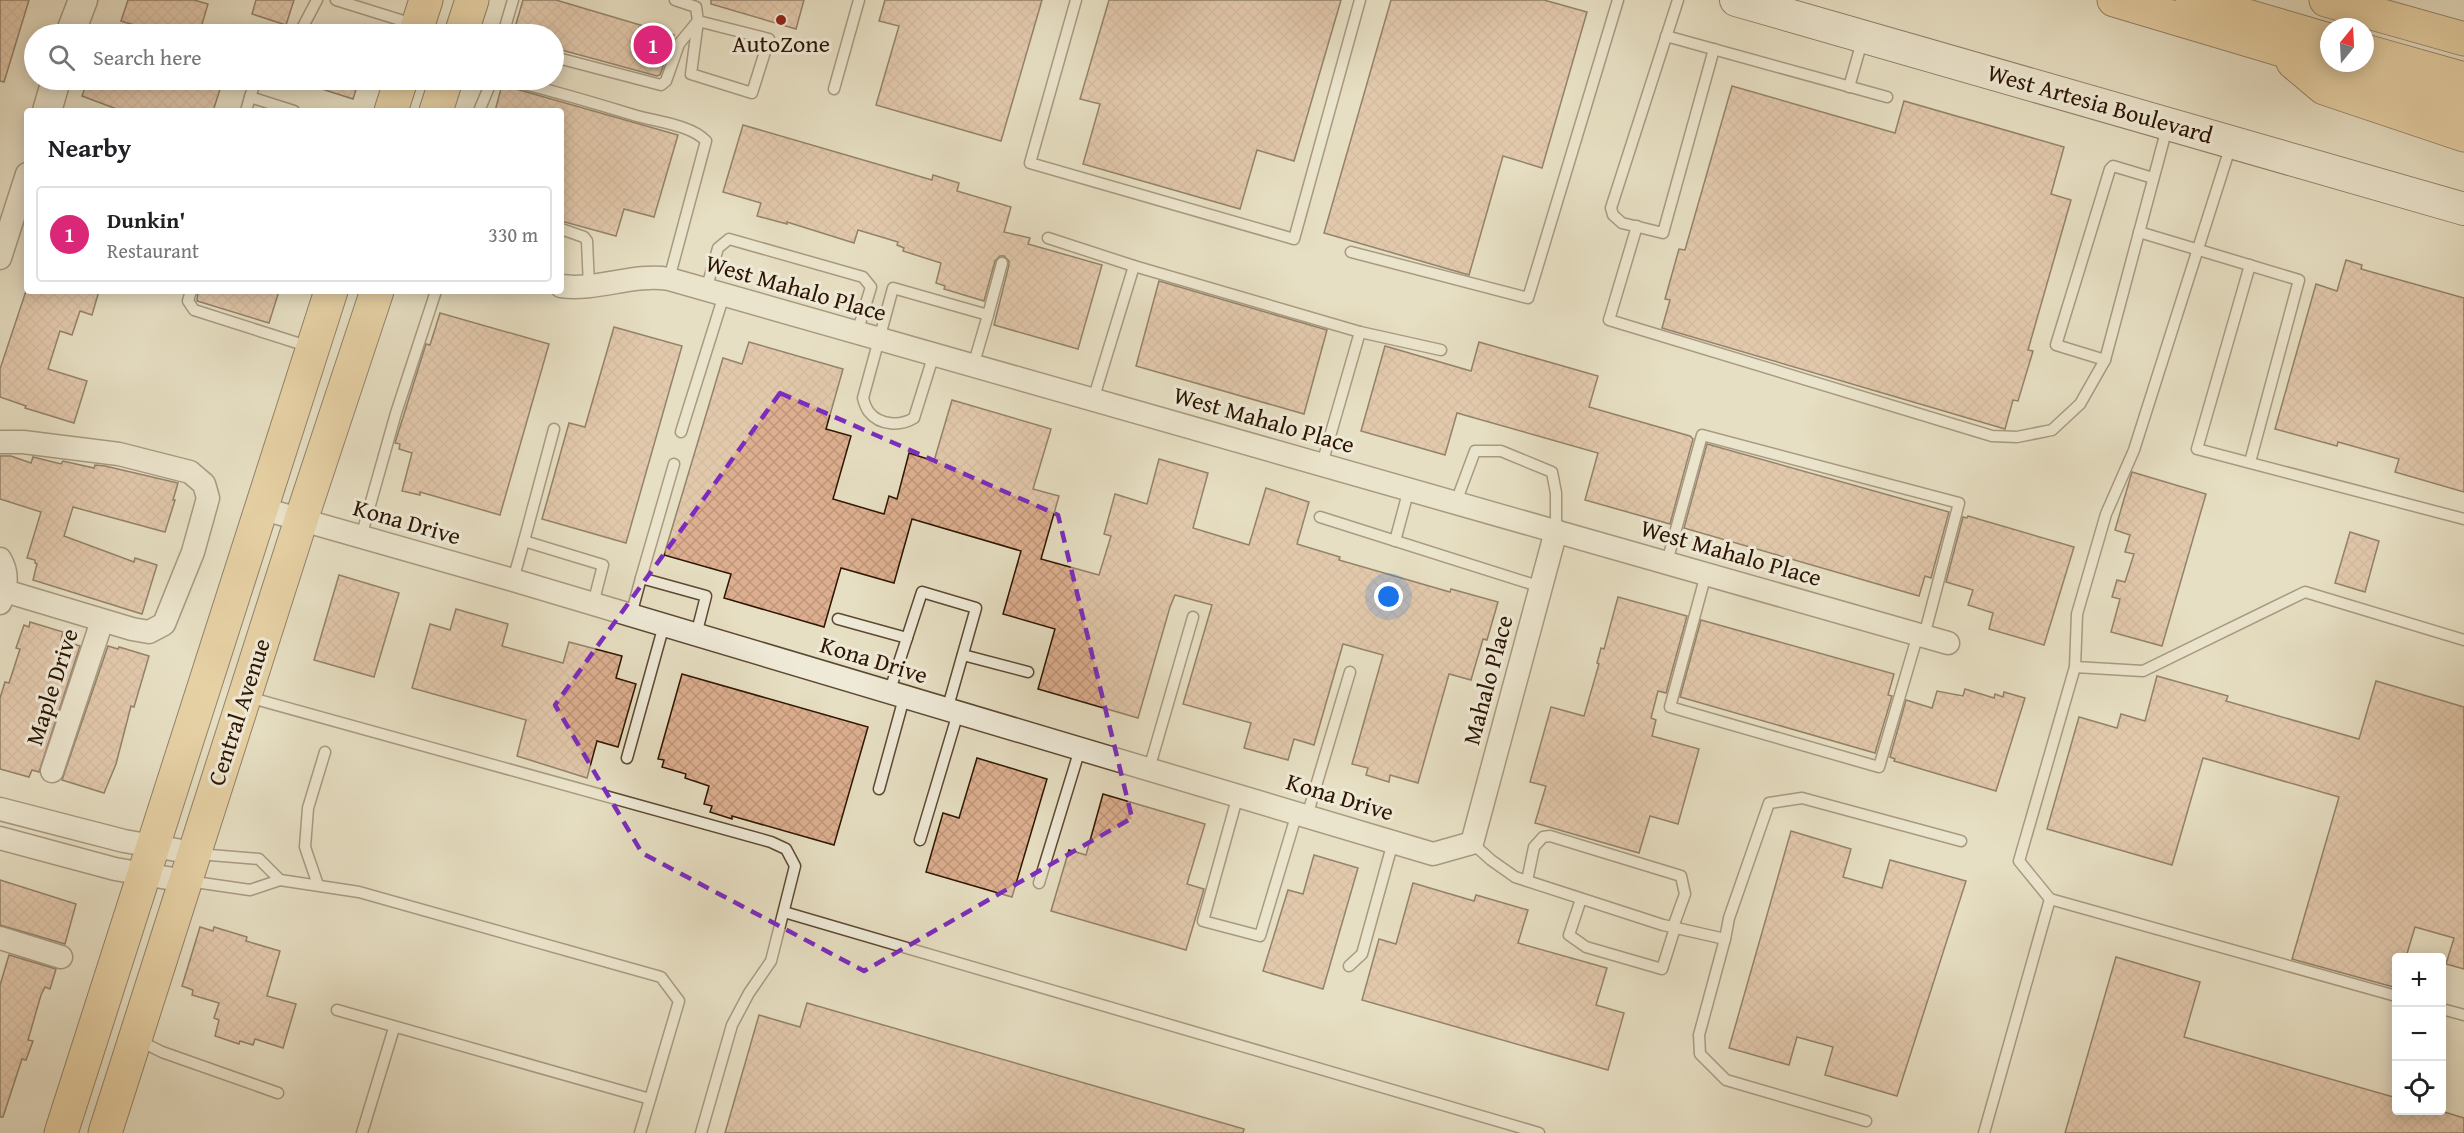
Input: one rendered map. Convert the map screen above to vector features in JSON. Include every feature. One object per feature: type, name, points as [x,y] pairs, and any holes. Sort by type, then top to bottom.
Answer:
[{"type":"main road","points":[[464,24],[472,0]]},
{"type":"main road","name":"West Artesia Boulevard","points":[[1736,0],[2464,209]]},
{"type":"main road","points":[[2114,0],[2464,104]]},
{"type":"main road","points":[[2192,0],[2320,37]]},
{"type":"main road","points":[[2257,0],[2336,18]]},
{"type":"main road","points":[[2326,0],[2353,18]]},
{"type":"main road","points":[[2374,25],[2464,33]]},
{"type":"main road","points":[[2374,26],[2464,39]]},
{"type":"main road","points":[[2374,28],[2464,60]]},
{"type":"main road","points":[[2280,51],[2324,88],[2464,135]]},
{"type":"main road","points":[[2374,54],[2464,79]]},
{"type":"main road","points":[[392,108],[398,90]]},
{"type":"main road","points":[[437,108],[443,90]]},
{"type":"main road","name":"Central Avenue","points":[[61,1133],[330,294]]},
{"type":"main road","name":"Central Avenue","points":[[105,1133],[244,696],[376,294]]},
{"type":"street","points":[[74,24],[83,0]]},
{"type":"street","points":[[48,108],[53,90]]},
{"type":"street","points":[[0,258],[24,183]]},
{"type":"street","name":"West Mahalo Place","points":[[564,286],[669,279],[1948,643]]},
{"type":"street","points":[[0,442],[23,442],[119,454],[190,472],[204,484],[208,498],[193,552],[164,624],[149,632],[2,597],[7,582],[0,559]]},
{"type":"street","name":"Kona Drive","points":[[260,508],[513,580],[1433,854],[1472,843]]},
{"type":"street","name":"Mahalo Place","points":[[1472,843],[1556,531]]},
{"type":"street","name":"Maple Drive","points":[[52,771],[102,621]]},
{"type":"street","points":[[2,816],[124,841],[148,859],[190,867]]},
{"type":"street","points":[[0,838],[115,869],[148,859]]},
{"type":"street","points":[[1,942],[61,957]]},
{"type":"lane","points":[[304,24],[317,0]]},
{"type":"lane","points":[[336,0],[419,20]]},
{"type":"lane","points":[[506,24],[513,0]]},
{"type":"lane","points":[[675,0],[697,3],[698,21],[691,74],[752,93],[769,39],[698,21]]},
{"type":"lane","points":[[834,89],[859,0]]},
{"type":"lane","points":[[1076,0],[1030,162],[1294,239],[1360,0]]},
{"type":"lane","points":[[1351,252],[1528,298],[1617,0]]},
{"type":"lane","points":[[1678,0],[1611,208],[1613,215],[1622,223],[1663,233],[1714,50]]},
{"type":"lane","points":[[564,60],[661,85],[666,81],[679,44],[698,21]]},
{"type":"lane","points":[[1666,36],[1887,97]]},
{"type":"lane","points":[[1849,87],[1863,37]]},
{"type":"lane","points":[[247,108],[252,90]]},
{"type":"lane","points":[[480,108],[488,90]]},
{"type":"lane","points":[[552,90],[701,136],[706,141],[669,279]]},
{"type":"lane","points":[[250,97],[284,108]]},
{"type":"lane","points":[[1637,226],[1609,320],[1992,436],[2017,437],[2052,430],[2080,404],[2105,360],[2168,124]]},
{"type":"lane","points":[[2232,142],[2134,450],[2106,514],[2077,614],[2075,667],[2019,861],[2050,899],[2392,995]]},
{"type":"lane","points":[[2105,360],[2056,345],[2110,169],[2113,166],[2154,178]]},
{"type":"lane","points":[[564,230],[584,237],[586,241],[589,286]]},
{"type":"lane","points":[[2139,232],[2299,280],[2250,462]]},
{"type":"lane","points":[[1048,238],[1134,266],[1360,332],[1441,350]]},
{"type":"lane","points":[[681,432],[715,293],[718,248],[729,239],[863,277],[871,287],[862,398],[870,414],[889,424],[904,425],[914,418],[934,354]]},
{"type":"lane","points":[[974,366],[1002,263]]},
{"type":"lane","points":[[1093,400],[1134,266]]},
{"type":"lane","points":[[2250,266],[2197,448],[2464,519]]},
{"type":"lane","points":[[868,336],[893,288],[988,315]]},
{"type":"lane","points":[[190,294],[188,301],[194,310],[312,347]]},
{"type":"lane","points":[[361,537],[396,412],[435,294]]},
{"type":"lane","points":[[1322,464],[1360,332]]},
{"type":"lane","points":[[513,580],[554,429]]},
{"type":"lane","points":[[1667,562],[1702,435],[1959,503],[1921,635],[1879,767],[1670,707],[1706,574]]},
{"type":"lane","points":[[1456,502],[1475,451],[1501,450],[1552,472],[1556,493],[1556,531]]},
{"type":"lane","points":[[631,615],[674,464]]},
{"type":"lane","points":[[1395,541],[1409,489]]},
{"type":"lane","points":[[1320,517],[1541,587]]},
{"type":"lane","points":[[524,542],[603,566],[593,604]]},
{"type":"lane","points":[[641,578],[706,596],[696,635]]},
{"type":"lane","points":[[879,789],[907,638],[922,592],[976,608],[963,654],[953,711],[920,840]]},
{"type":"lane","points":[[2075,667],[2143,671],[2305,592],[2464,640]]},
{"type":"lane","points":[[1149,769],[1192,617]]},
{"type":"lane","points":[[838,619],[907,638]]},
{"type":"lane","points":[[627,758],[664,626]]},
{"type":"lane","points":[[963,654],[1028,672]]},
{"type":"lane","points":[[1238,795],[1203,921],[1260,936],[1350,672]]},
{"type":"lane","points":[[244,696],[771,842],[786,849],[795,866],[771,961],[749,993],[732,1025],[701,1133]]},
{"type":"lane","points":[[1039,883],[1080,749]]},
{"type":"lane","points":[[318,885],[305,847],[309,808],[325,752]]},
{"type":"lane","points":[[1866,1122],[1726,1080],[1700,1054],[1699,1035],[1729,918],[1769,803],[1802,798],[1961,841]]},
{"type":"lane","points":[[1527,881],[1534,847],[1543,837],[1550,836],[1681,876],[1685,894],[1662,969],[1586,947],[1569,935],[1581,899]]},
{"type":"lane","points":[[1349,966],[1362,954],[1393,842]]},
{"type":"lane","points":[[1472,843],[1515,877],[1674,927],[1725,939]]},
{"type":"lane","points":[[190,867],[259,859],[280,880]]},
{"type":"lane","points":[[190,867],[250,890],[280,880],[359,892],[661,977],[679,1001],[640,1133]]},
{"type":"lane","points":[[1984,1133],[2050,899]]},
{"type":"lane","points":[[784,912],[1539,1133]]},
{"type":"lane","points":[[337,1010],[650,1099]]},
{"type":"lane","points":[[2446,1010],[2464,1015]]},
{"type":"lane","points":[[362,1133],[394,1028]]},
{"type":"lane","points":[[135,1039],[162,1052],[278,1093]]},
{"type":"highlighted area","points":[[780,393],[1058,515],[1132,818],[864,971],[642,853],[555,705]]},
{"type":"building","points":[[0,0],[29,0],[4,82],[0,81]]},
{"type":"building","points":[[128,0],[194,0],[208,4],[202,24],[130,24],[121,21]]},
{"type":"building","points":[[256,0],[294,0],[286,24],[252,14]]},
{"type":"building","points":[[523,0],[556,0],[674,35],[660,75],[657,76],[564,51],[564,24],[516,24]]},
{"type":"building","name":"AutoZone","points":[[711,0],[804,0],[796,29],[711,4]]},
{"type":"building","points":[[885,0],[1042,0],[1001,141],[876,105],[899,26],[879,21]]},
{"type":"building","points":[[1109,0],[1341,0],[1294,161],[1257,150],[1240,209],[1083,164],[1100,104],[1080,99]]},
{"type":"building","points":[[1391,0],[1544,0],[1587,12],[1542,168],[1503,156],[1469,275],[1324,233]]},
{"type":"building","points":[[1732,86],[1895,133],[1904,101],[2064,147],[2051,194],[2071,200],[2028,350],[2033,351],[2018,401],[2013,400],[2005,429],[1662,328],[1670,300],[1665,299],[1679,249],[1685,250]]},
{"type":"building","points":[[84,90],[220,90],[214,108],[114,108],[82,96]]},
{"type":"building","points":[[325,90],[356,90],[353,99]]},
{"type":"building","points":[[501,90],[520,90],[678,135],[654,217],[624,209],[616,236],[564,222],[564,108],[496,108]]},
{"type":"building","points":[[743,125],[932,180],[933,175],[959,183],[957,191],[1011,207],[1004,232],[1030,238],[1028,244],[1102,265],[1078,349],[994,325],[1009,265],[1009,261],[1004,256],[1000,256],[995,261],[984,301],[944,289],[945,286],[936,283],[941,263],[903,251],[904,248],[897,245],[898,242],[858,230],[854,243],[787,222],[787,224],[757,216],[761,203],[723,192]]},
{"type":"building","points":[[2346,260],[2362,265],[2361,269],[2464,298],[2464,492],[2395,472],[2399,459],[2338,442],[2337,446],[2275,429],[2316,284],[2337,291]]},
{"type":"building","points":[[1159,281],[1327,330],[1304,414],[1136,366]]},
{"type":"building","points":[[25,294],[98,294],[92,315],[80,311],[72,335],[60,331],[48,369],[87,381],[74,423],[25,408],[26,406],[0,397],[0,369]]},
{"type":"building","points":[[198,294],[278,294],[269,323],[197,301]]},
{"type":"building","points":[[440,313],[549,344],[500,515],[420,492],[420,495],[402,491],[412,453],[399,449],[400,444],[395,443],[426,344],[430,345]]},
{"type":"building","points":[[614,327],[682,346],[626,543],[542,519],[569,423],[585,427]]},
{"type":"building","points":[[749,342],[843,369],[826,429],[851,436],[833,499],[884,514],[889,496],[897,499],[909,453],[934,461],[952,400],[1051,429],[1033,489],[1059,496],[1041,559],[1099,575],[1111,536],[1104,534],[1115,494],[1147,504],[1159,459],[1208,473],[1193,528],[1249,545],[1266,488],[1309,502],[1297,544],[1340,557],[1339,560],[1450,592],[1451,589],[1498,602],[1487,640],[1483,639],[1471,680],[1449,674],[1418,783],[1390,775],[1389,782],[1366,775],[1368,768],[1352,764],[1383,655],[1343,644],[1314,745],[1294,739],[1288,760],[1244,748],[1251,723],[1183,704],[1212,605],[1175,595],[1138,718],[1038,689],[1055,629],[1003,614],[1021,551],[912,519],[894,583],[841,568],[824,627],[724,598],[731,574],[664,555],[723,358],[742,364]]},
{"type":"building","points":[[1479,342],[1598,376],[1589,407],[1690,436],[1693,439],[1670,524],[1585,500],[1598,453],[1457,413],[1445,455],[1361,431],[1385,346],[1471,371]]},
{"type":"building","points":[[1707,444],[1949,512],[1931,578],[1925,576],[1919,596],[1684,528]]},
{"type":"building","points":[[0,456],[11,456],[31,463],[33,457],[61,464],[63,461],[94,468],[95,465],[105,466],[178,483],[165,532],[73,507],[64,536],[134,562],[135,558],[157,565],[142,614],[33,580],[37,564],[35,560],[27,558],[41,512],[0,499]]},
{"type":"building","points":[[2132,472],[2206,494],[2162,646],[2111,632],[2120,599],[2112,597],[2117,580],[2125,582],[2134,554],[2125,552],[2130,535],[2115,530]]},
{"type":"building","points":[[1968,516],[2074,547],[2044,645],[1989,629],[1993,613],[1968,605],[1973,590],[1946,582],[1963,517]]},
{"type":"building","points":[[2350,532],[2379,541],[2365,592],[2335,583]]},
{"type":"building","points":[[339,575],[399,593],[374,677],[314,660]]},
{"type":"building","points":[[1618,597],[1687,616],[1666,693],[1658,691],[1651,718],[1656,720],[1652,736],[1699,749],[1678,824],[1650,816],[1639,853],[1535,823],[1546,786],[1530,782],[1551,707],[1584,716],[1599,664],[1597,663],[1601,648],[1604,649]]},
{"type":"building","points":[[456,609],[508,624],[502,646],[563,663],[569,642],[622,656],[616,678],[636,684],[618,747],[597,741],[587,778],[517,756],[526,720],[412,688],[430,624],[450,630]]},
{"type":"building","points":[[1701,620],[1894,674],[1888,695],[1892,696],[1875,753],[1680,697]]},
{"type":"building","points":[[30,622],[63,632],[61,640],[80,646],[39,772],[32,770],[29,777],[0,769],[0,698],[5,682],[9,683],[20,649],[16,648],[24,625],[29,627]]},
{"type":"building","points":[[108,646],[149,656],[134,707],[131,706],[116,764],[104,793],[62,780]]},
{"type":"building","points":[[682,674],[868,727],[834,845],[710,812],[712,806],[704,804],[709,786],[685,778],[686,774],[662,767],[664,760],[658,759]]},
{"type":"building","points":[[2157,676],[2228,696],[2226,701],[2359,739],[2376,681],[2464,707],[2464,969],[2446,964],[2454,938],[2415,927],[2407,953],[2392,953],[2392,987],[2292,959],[2339,797],[2203,758],[2172,865],[2047,829],[2079,717],[2117,728],[2121,714],[2145,721]]},
{"type":"building","points":[[1965,689],[1994,698],[1995,694],[2003,697],[2004,692],[2025,698],[1996,791],[1894,761],[1895,759],[1890,757],[1906,700],[1932,708],[1937,691],[1963,696]]},
{"type":"building","points":[[977,758],[1047,779],[1012,897],[926,872],[943,813],[959,818]]},
{"type":"building","points":[[1103,794],[1205,824],[1187,884],[1204,889],[1186,950],[1051,911],[1069,850],[1086,855]]},
{"type":"building","points":[[1791,831],[1851,849],[1843,877],[1882,888],[1890,860],[1966,881],[1897,1096],[1825,1075],[1833,1047],[1797,1037],[1789,1065],[1729,1048]]},
{"type":"building","points":[[1314,855],[1358,868],[1323,989],[1263,971],[1288,890],[1303,894]]},
{"type":"building","points":[[0,880],[76,904],[65,944],[0,925]]},
{"type":"building","points":[[1413,883],[1474,901],[1476,895],[1528,910],[1518,943],[1607,968],[1596,1005],[1624,1013],[1608,1070],[1362,1000],[1379,939],[1396,944]]},
{"type":"building","points":[[200,927],[213,931],[214,927],[247,937],[246,941],[280,951],[267,996],[296,1004],[283,1048],[255,1039],[253,1045],[240,1041],[239,1044],[215,1036],[219,1020],[214,1018],[219,1003],[192,995],[193,990],[182,986]]},
{"type":"building","points":[[9,955],[56,969],[50,989],[45,987],[41,995],[28,1040],[33,1041],[26,1060],[22,1059],[3,1117],[0,1117],[0,985]]},
{"type":"building","points":[[2116,957],[2200,982],[2184,1037],[2392,1097],[2392,1115],[2446,1115],[2446,1112],[2464,1118],[2464,1133],[2065,1133]]},
{"type":"building","points":[[807,1003],[1244,1129],[1243,1133],[725,1133],[759,1015],[800,1027]]},
{"type":"place","name":"AutoZone","points":[[781,20]]},
{"type":"place","name":"Dunkin'","points":[[653,45]]}]
